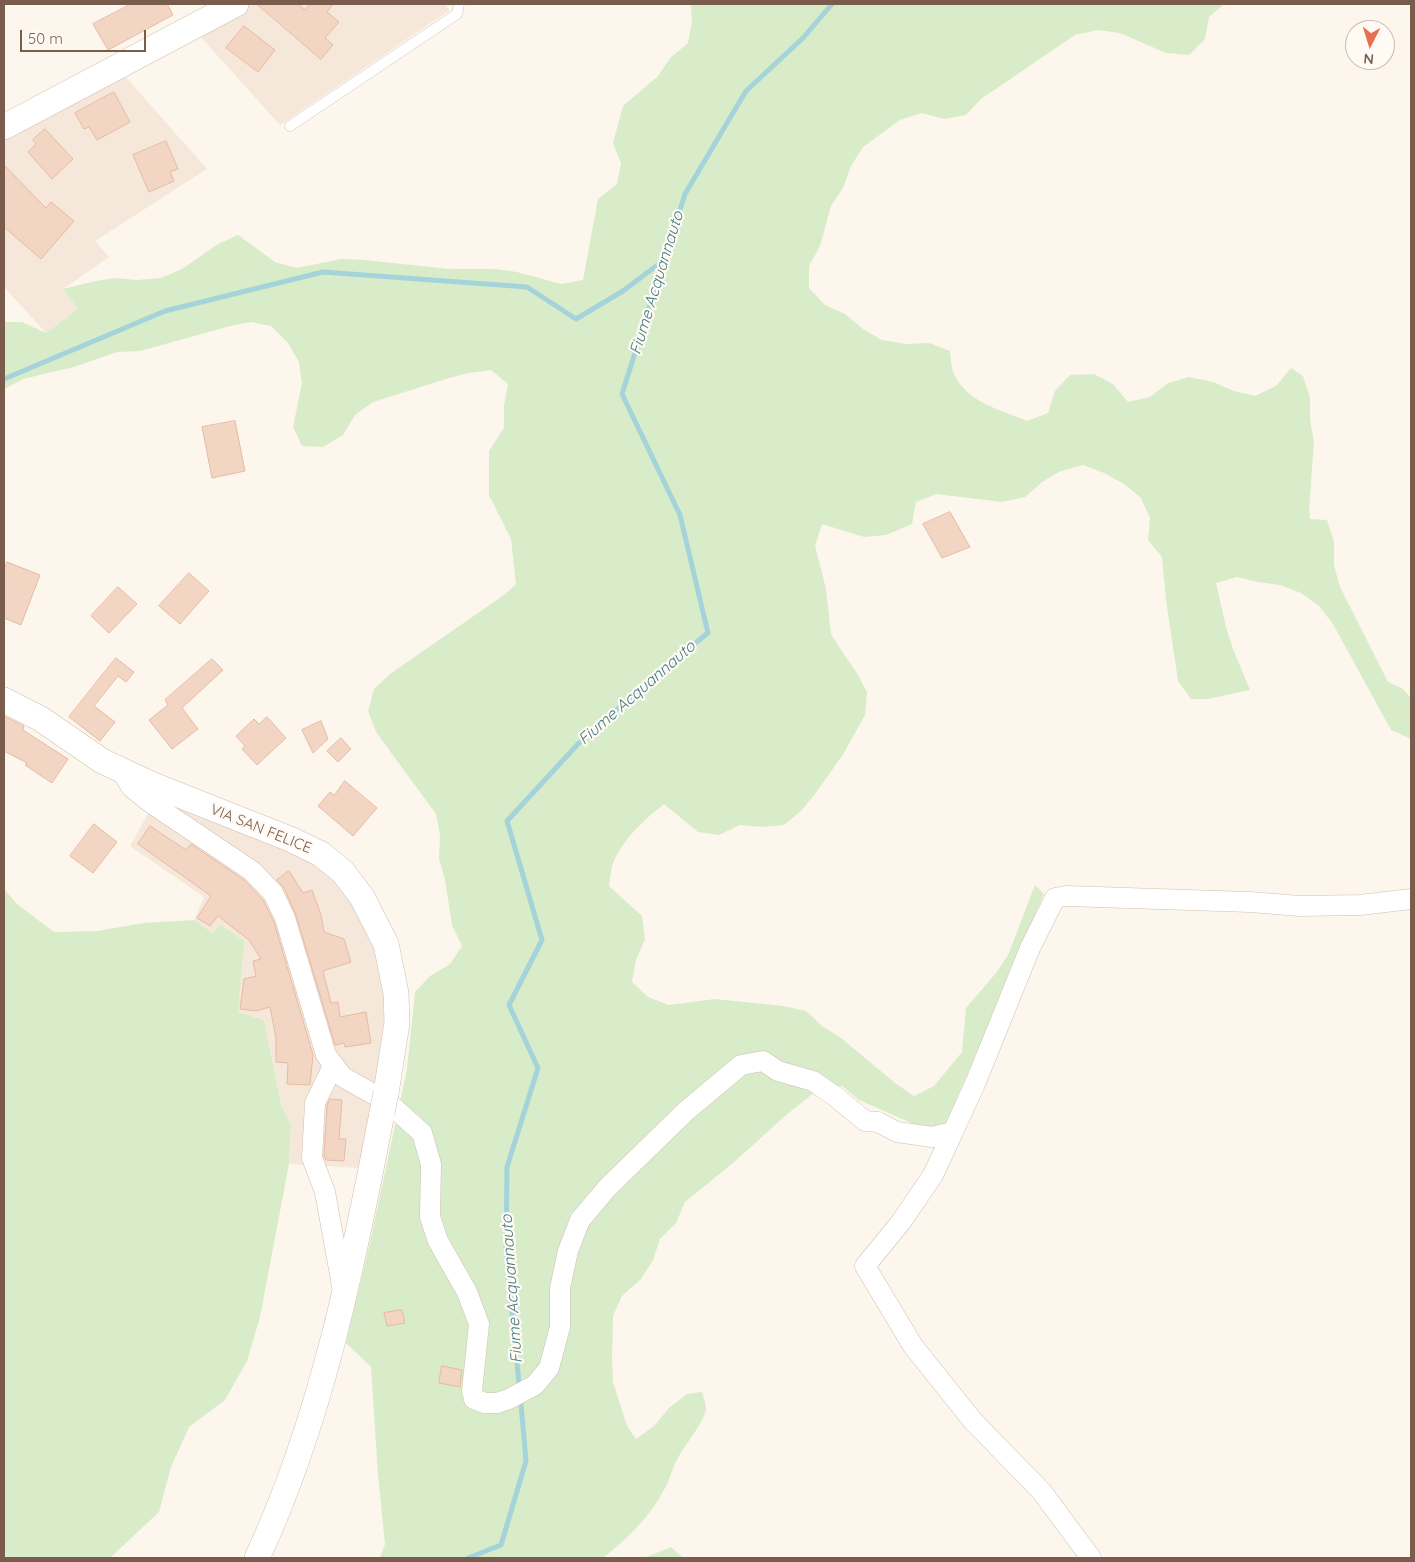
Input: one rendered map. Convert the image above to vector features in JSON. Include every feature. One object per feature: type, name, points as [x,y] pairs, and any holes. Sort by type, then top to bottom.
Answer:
[{"type":"street","points":[[4,127],[236,4]]},
{"type":"street","name":"VIA SAN FELICE","points":[[4,700],[41,719],[102,761],[151,784],[290,838],[321,854],[343,872],[362,897],[386,944],[396,992],[397,1023],[366,1194],[335,1332],[305,1438],[257,1558]]},
{"type":"street","points":[[122,770],[131,787],[150,803],[252,871],[273,893],[285,918],[326,1055],[343,1076],[383,1102],[422,1134],[431,1164],[430,1217],[438,1242],[466,1292],[479,1324],[472,1391],[474,1399],[484,1403],[497,1404],[509,1400],[535,1385],[549,1368],[560,1327],[560,1288],[568,1251],[580,1220],[607,1188],[680,1118],[740,1065],[763,1061],[778,1071],[813,1082],[836,1097],[865,1121],[878,1122],[897,1132],[932,1137],[953,1132]]},
{"type":"street","points":[[1091,1558],[1042,1492],[973,1421],[912,1346],[865,1266],[901,1222],[933,1175],[975,1084],[1030,948],[1055,898],[1066,896],[1250,902],[1300,906],[1360,905],[1411,899]]},
{"type":"street","points":[[333,1066],[315,1103],[312,1158],[325,1192],[344,1292]]},
{"type":"lane","points":[[290,126],[457,14],[459,4]]},
{"type":"shaded area","points":[[252,4],[444,4],[450,10],[280,125],[198,34]]},
{"type":"shaded area","points":[[123,74],[207,169],[95,241],[109,257],[63,289],[78,309],[46,333],[4,287],[4,120]]},
{"type":"shaded area","points":[[170,801],[315,855],[368,920],[389,1005],[360,1168],[289,1164],[291,1125],[281,1104],[264,1020],[238,1012],[241,969],[221,925],[213,933],[194,920],[204,897],[130,846],[149,812]]},
{"type":"green space","points":[[691,4],[1224,4],[1209,17],[1205,39],[1189,55],[1166,53],[1120,33],[1098,30],[1075,35],[981,99],[966,115],[944,119],[922,113],[900,120],[863,147],[851,166],[843,188],[831,206],[820,246],[809,266],[809,288],[825,305],[845,314],[863,329],[882,340],[906,344],[929,343],[950,351],[954,374],[967,392],[985,404],[1027,421],[1048,413],[1055,391],[1070,375],[1094,374],[1113,384],[1128,402],[1150,397],[1168,383],[1189,377],[1213,382],[1234,391],[1255,396],[1276,386],[1291,368],[1303,376],[1310,398],[1310,420],[1314,442],[1310,519],[1327,520],[1334,542],[1334,565],[1340,587],[1388,682],[1403,689],[1411,698],[1411,739],[1391,730],[1333,624],[1319,606],[1301,593],[1280,585],[1237,577],[1216,583],[1226,627],[1250,690],[1208,699],[1191,699],[1178,681],[1166,600],[1162,557],[1148,540],[1150,518],[1141,498],[1124,484],[1104,473],[1083,465],[1061,471],[1042,482],[1025,497],[1002,502],[936,494],[916,502],[912,524],[886,535],[864,537],[822,524],[815,546],[826,589],[831,634],[857,673],[867,692],[865,715],[844,753],[801,811],[784,825],[762,827],[740,825],[719,835],[698,832],[664,804],[642,823],[622,846],[613,863],[609,886],[642,916],[645,939],[636,960],[632,982],[648,997],[669,1005],[715,999],[783,1006],[806,1011],[822,1026],[841,1038],[895,1083],[914,1096],[934,1086],[962,1052],[966,1008],[996,973],[1008,955],[1035,885],[1044,894],[946,1124],[925,1129],[859,1100],[842,1086],[820,1088],[685,1202],[676,1223],[660,1239],[653,1260],[641,1279],[622,1296],[613,1316],[613,1382],[627,1426],[636,1439],[654,1426],[669,1408],[687,1394],[702,1392],[706,1406],[705,1413],[699,1426],[678,1458],[666,1486],[652,1510],[621,1543],[603,1558],[380,1558],[385,1544],[378,1475],[371,1367],[346,1343],[369,1247],[407,1069],[415,992],[430,976],[450,964],[462,946],[452,925],[445,880],[439,858],[440,835],[436,814],[376,732],[368,711],[374,689],[390,674],[504,595],[516,584],[511,539],[489,495],[489,451],[504,428],[504,406],[508,384],[491,370],[468,373],[446,379],[373,402],[355,415],[343,435],[323,447],[302,446],[293,427],[302,383],[299,362],[288,343],[271,326],[251,322],[140,351],[117,352],[74,367],[23,379],[4,389],[4,322],[22,322],[46,333],[78,309],[63,289],[114,278],[137,280],[161,278],[182,269],[218,244],[238,235],[275,262],[297,268],[341,259],[449,269],[495,269],[517,272],[561,284],[583,280],[598,199],[617,184],[621,163],[613,143],[623,106],[658,76],[670,58],[688,43],[692,22]]},
{"type":"green space","points":[[4,889],[17,904],[54,932],[97,931],[144,923],[194,920],[213,933],[220,925],[244,941],[238,1012],[264,1020],[281,1104],[291,1125],[289,1164],[260,1317],[247,1361],[225,1400],[189,1427],[171,1467],[159,1512],[110,1558],[4,1558]]},
{"type":"green space","points":[[671,1547],[683,1558],[644,1558]]},
{"type":"building","points":[[131,4],[167,4],[173,15],[108,50],[93,24]]},
{"type":"building","points":[[257,4],[298,4],[305,10],[310,4],[333,4],[327,12],[339,22],[325,38],[333,45],[321,59]]},
{"type":"building","points":[[244,26],[275,50],[258,72],[226,48]]},
{"type":"building","points":[[114,92],[130,122],[97,140],[89,127],[84,129],[75,113]]},
{"type":"building","points":[[45,129],[73,159],[52,179],[28,152],[36,144],[33,140]]},
{"type":"building","points":[[166,141],[178,169],[170,172],[174,181],[149,192],[133,155]]},
{"type":"building","points":[[4,165],[46,208],[51,202],[74,221],[41,259],[4,227]]},
{"type":"building","points":[[235,421],[245,471],[212,478],[202,427]]},
{"type":"building","points":[[950,512],[970,547],[942,558],[923,524]]},
{"type":"building","points":[[7,562],[40,575],[21,625],[4,618],[4,571]]},
{"type":"building","points":[[189,573],[209,591],[180,624],[159,606]]},
{"type":"building","points":[[118,587],[137,604],[109,633],[91,616]]},
{"type":"building","points":[[116,658],[134,672],[126,682],[118,676],[94,706],[115,722],[100,741],[69,717]]},
{"type":"building","points":[[212,659],[223,670],[182,708],[198,729],[172,749],[149,720],[168,705],[165,700]]},
{"type":"building","points":[[4,716],[24,726],[23,730],[68,759],[52,783],[25,765],[27,763],[4,751]]},
{"type":"building","points":[[267,717],[286,738],[257,765],[242,749],[245,746],[236,736],[254,719],[259,724]]},
{"type":"building","points":[[321,721],[328,739],[313,753],[302,730]]},
{"type":"building","points":[[341,738],[351,749],[338,762],[327,751]]},
{"type":"building","points":[[345,781],[377,808],[353,836],[318,806],[330,792],[334,795]]},
{"type":"building","points":[[94,824],[117,842],[93,873],[70,856]]},
{"type":"building","points":[[150,826],[186,850],[191,844],[244,880],[263,900],[274,922],[313,1055],[310,1085],[287,1084],[288,1063],[276,1062],[276,1038],[270,1007],[256,1011],[240,1009],[244,979],[256,976],[253,961],[261,959],[249,940],[218,916],[210,926],[197,918],[211,896],[138,844]]},
{"type":"building","points":[[289,871],[303,893],[312,890],[321,915],[324,932],[344,939],[351,962],[323,971],[331,1003],[338,1002],[340,1017],[366,1012],[371,1043],[345,1047],[344,1043],[335,1045],[296,915],[284,888],[277,880]]},
{"type":"building","points":[[330,1099],[342,1100],[339,1139],[346,1139],[344,1161],[326,1160],[324,1156],[327,1106]]},
{"type":"building","points":[[402,1310],[405,1323],[387,1326],[384,1313]]},
{"type":"building","points":[[442,1366],[462,1370],[460,1387],[439,1383]]},
{"type":"waterway","name":"Fiume Acquannauto","points":[[519,1384],[506,1249],[507,1167],[538,1068],[509,1005],[542,940],[507,821],[578,744],[657,674],[708,633],[680,515],[622,394],[685,194],[746,91],[803,38],[832,4]]},
{"type":"waterway","points":[[4,379],[165,311],[323,272],[527,287],[576,319],[623,291],[664,260]]},
{"type":"waterway","name":"Fiume Acquannauto","points":[[468,1558],[501,1545],[526,1461],[521,1404]]}]
